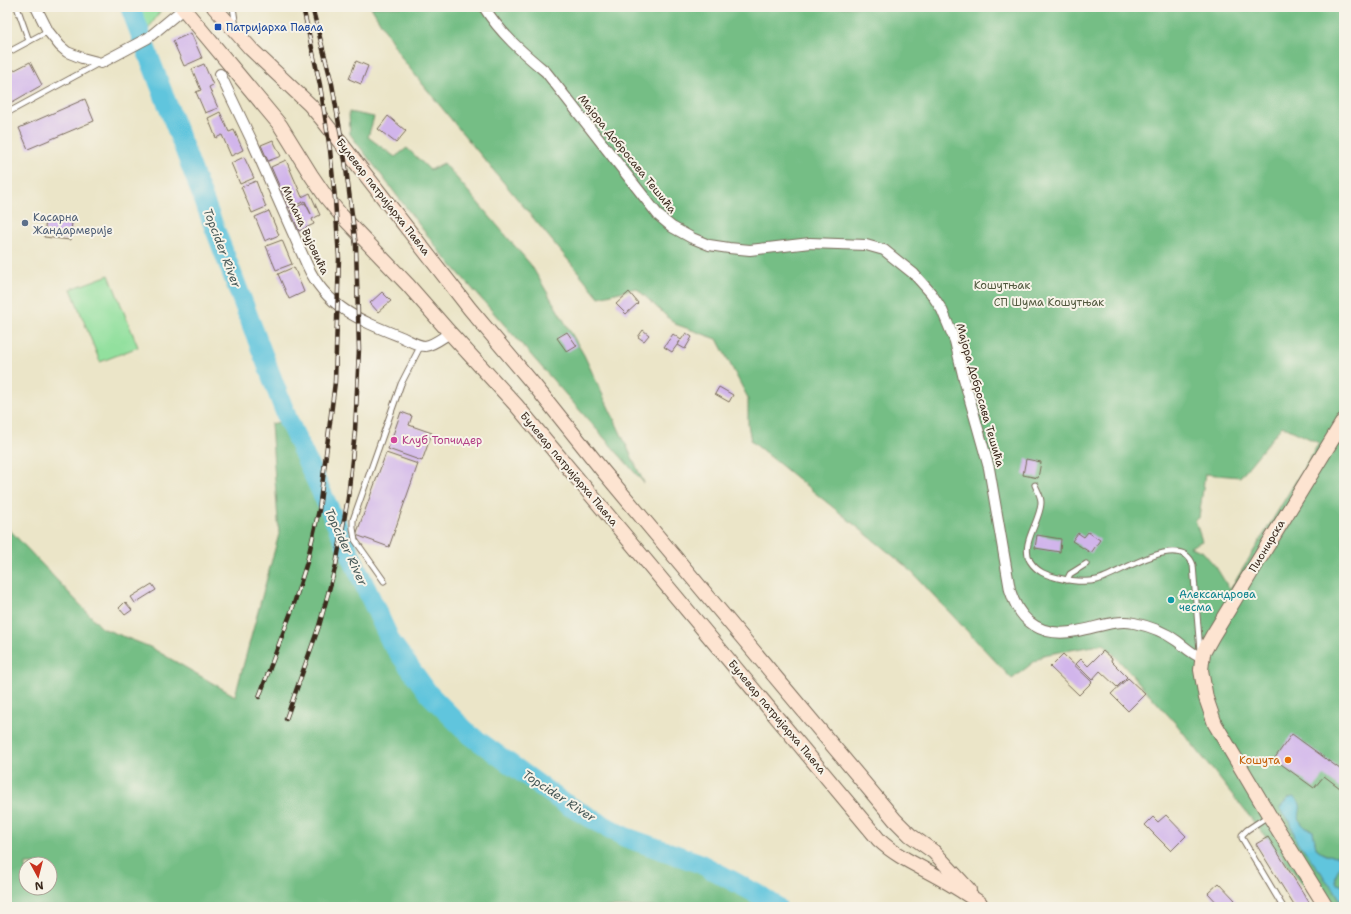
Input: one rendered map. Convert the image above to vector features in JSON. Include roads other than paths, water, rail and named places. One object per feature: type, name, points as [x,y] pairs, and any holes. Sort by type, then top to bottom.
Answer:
[{"type":"main road","name":"Булевар патријарха Павла","points":[[214,7],[259,57],[310,105],[322,119],[470,309],[603,472],[894,820],[910,835],[934,852],[982,905]]},
{"type":"main road","name":"Булевар патријарха Павла","points":[[183,8],[280,125],[311,175],[335,208],[408,285],[516,405],[879,840],[888,849],[907,861],[946,881],[982,905]]},
{"type":"main road","name":"Пионирска","points":[[1326,907],[1268,815],[1215,724],[1209,710],[1203,687],[1201,670],[1202,658],[1212,635],[1344,420]]},
{"type":"street","points":[[36,7],[48,31],[60,46],[68,52],[82,58],[101,62],[148,38],[183,8]]},
{"type":"street","name":"Мајора Добросава Тешића","points":[[484,7],[511,42],[546,72],[659,216],[672,228],[709,245],[750,250],[810,243],[866,245],[884,250],[914,274],[931,293],[942,310],[955,341],[989,468],[1010,590],[1014,603],[1021,614],[1031,624],[1040,629],[1051,632],[1076,632],[1121,622],[1139,624],[1164,633],[1176,640],[1193,654],[1202,658]]},
{"type":"street","name":"Милана Вујовића","points":[[220,74],[252,141],[310,272],[319,287],[340,307],[350,313],[381,329],[421,345]]},
{"type":"street","points":[[421,345],[430,344],[450,333]]},
{"type":"lane","points":[[17,7],[30,40]]},
{"type":"lane","points":[[233,7],[237,34]]},
{"type":"lane","points":[[7,53],[48,31]]},
{"type":"lane","points":[[7,113],[101,62]]},
{"type":"lane","points":[[384,581],[355,540],[353,520],[401,384],[421,345]]},
{"type":"lane","points":[[1035,485],[1040,498],[1041,506],[1028,546],[1029,560],[1040,572],[1067,580],[1082,582],[1098,580],[1167,551],[1185,555],[1191,561],[1193,565],[1198,612],[1198,644],[1202,658]]},
{"type":"lane","points":[[1067,580],[1070,574],[1086,564]]},
{"type":"lane","points":[[1268,815],[1247,830],[1242,838],[1283,907]]},
{"type":"water","points":[[1293,797],[1300,803],[1299,817],[1302,824],[1313,831],[1316,848],[1325,855],[1339,856],[1342,862],[1335,877],[1337,884],[1344,885],[1344,906],[1334,889],[1311,860],[1307,852],[1297,843],[1290,821],[1283,815],[1280,808],[1287,799]]},
{"type":"waterway","name":"Topcider River","points":[[130,7],[288,420],[391,642],[429,694],[469,734],[564,803],[625,837],[699,863],[761,896],[777,907]]},
{"type":"railway","points":[[259,697],[293,607],[307,562],[319,510],[335,382],[339,258],[335,199],[330,150],[320,85],[303,7]]},
{"type":"railway","points":[[286,719],[319,626],[336,565],[348,498],[355,431],[359,349],[356,246],[344,153],[332,84],[312,7]]},
{"type":"place","name":"Патријарха Павла","points":[[218,27]]},
{"type":"place","name":"Касарна Жандармерије","points":[[25,223]]},
{"type":"place","name":"Клуб Топчидер","points":[[394,440]]},
{"type":"place","name":"Александрова чесма","points":[[1171,600]]},
{"type":"place","name":"Кошута","points":[[1288,760]]},
{"type":"park label","name":"Кошутњак","points":[[1002,285]]},
{"type":"park label","name":"СП Шума Кошутњак","points":[[1049,302]]}]
